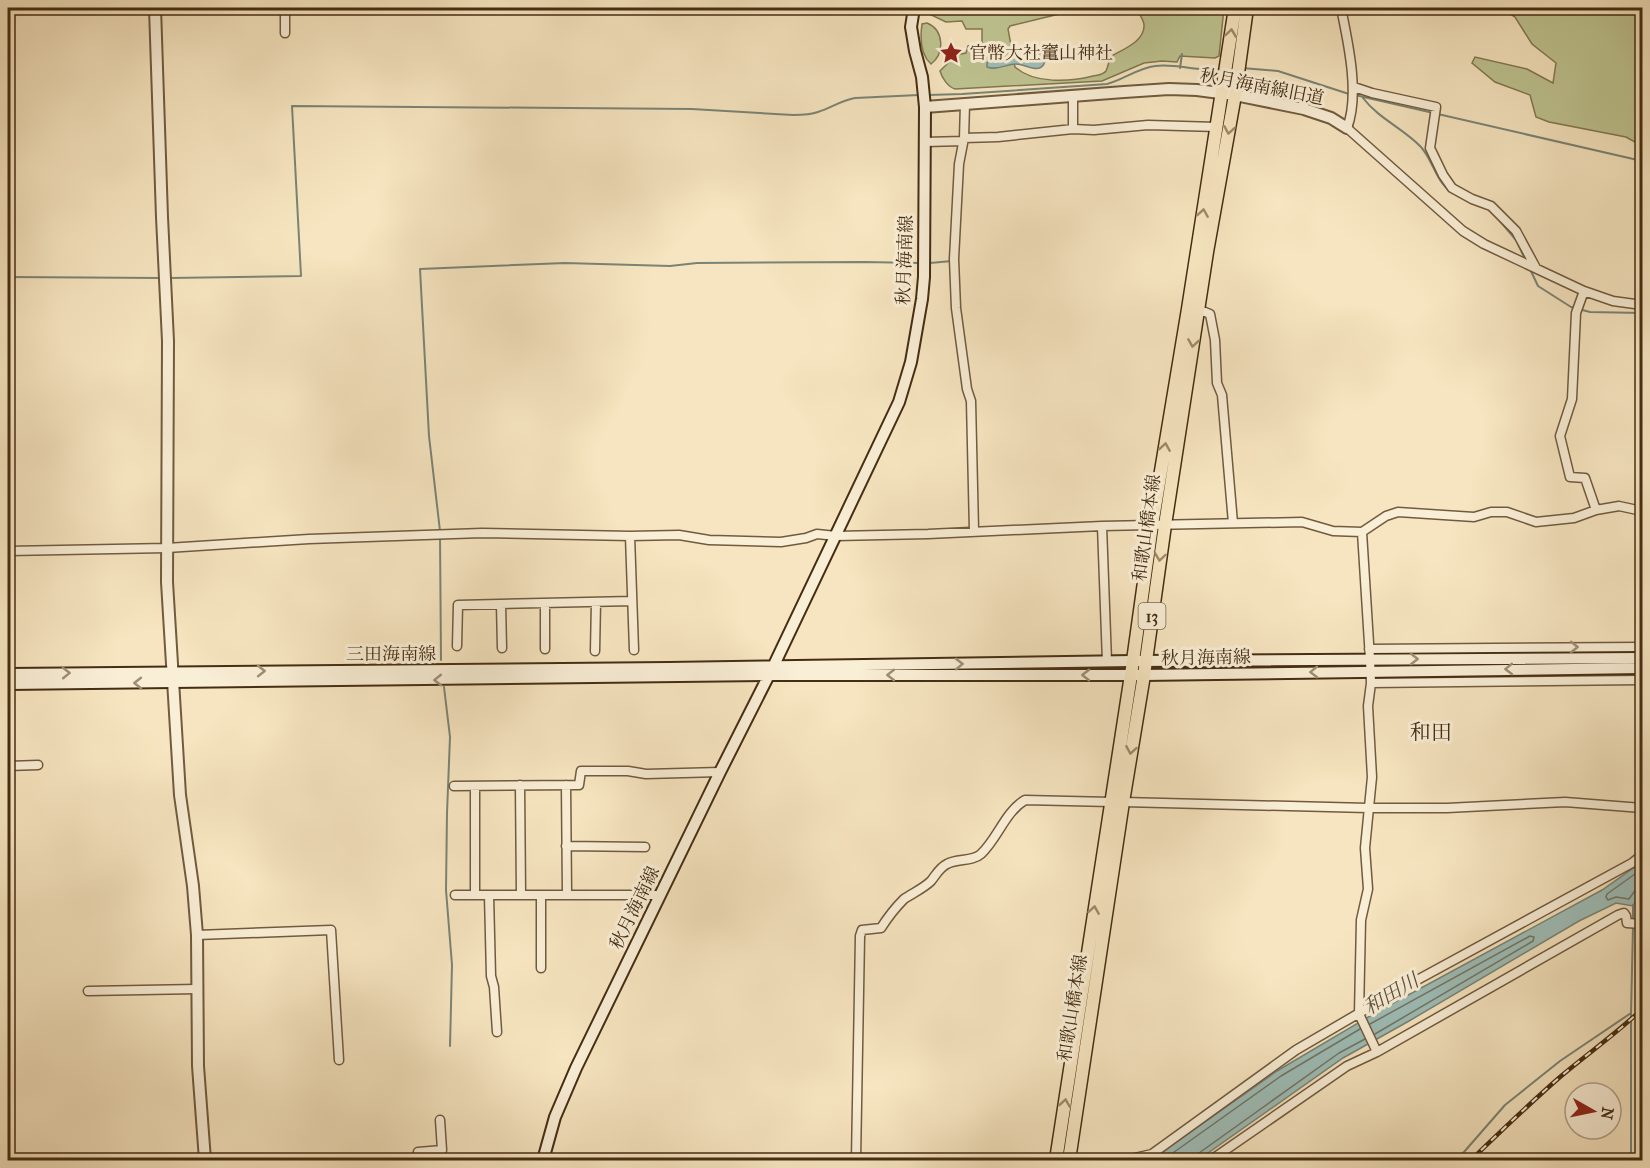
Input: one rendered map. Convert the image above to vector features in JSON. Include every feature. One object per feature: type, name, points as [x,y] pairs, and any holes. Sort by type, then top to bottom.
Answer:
[{"type":"main road","points":[[155,8],[168,341],[166,582],[180,795],[193,886],[197,935],[198,1066],[205,1161]]},
{"type":"main road","name":"秋月海南線","points":[[543,1161],[555,1117],[565,1092],[772,670],[899,402],[911,362],[924,277],[924,104],[911,27],[914,8]]},
{"type":"main road","name":"和歌山橋本線","points":[[1069,1161],[1117,802],[1132,661],[1152,525],[1193,310],[1207,252],[1228,94],[1224,76],[1234,8]]},
{"type":"main road","name":"和歌山橋本線","points":[[1056,1161],[1117,802],[1144,675],[1217,127],[1238,73],[1247,8]]},
{"type":"main road","name":"秋月海南線旧道","points":[[924,104],[965,104],[1169,89],[1197,90],[1304,109],[1331,118],[1347,128]]},
{"type":"main road","name":"秋月海南線","points":[[772,670],[1370,654],[1642,668]]},
{"type":"main road","name":"秋月海南線","points":[[772,670],[1370,677],[1642,658]]},
{"type":"main road","name":"三田海南線","points":[[8,684],[172,677],[657,668],[772,670]]},
{"type":"main road","name":"三田海南線","points":[[8,674],[172,677]]},
{"type":"street","points":[[285,8],[285,33]]},
{"type":"street","points":[[1341,8],[1353,89],[1350,122],[1347,128]]},
{"type":"street","points":[[1353,89],[1436,107],[1430,148],[1443,176],[1452,188],[1491,206],[1516,231],[1536,268]]},
{"type":"street","points":[[1073,96],[1073,129]]},
{"type":"street","points":[[965,104],[954,260],[956,308],[967,389],[971,401],[974,531]]},
{"type":"street","points":[[925,142],[1148,125],[1217,127]]},
{"type":"street","name":"秋月海南線旧道","points":[[1347,128],[1463,231],[1484,244],[1584,291],[1613,302],[1642,305]]},
{"type":"street","points":[[1584,291],[1576,313],[1572,399],[1560,436],[1570,477],[1585,477],[1596,510]]},
{"type":"street","points":[[1193,310],[1210,314],[1215,340],[1217,383],[1222,395],[1233,524]]},
{"type":"street","points":[[8,551],[167,548],[309,539],[482,533],[679,535],[709,540],[781,542],[817,534],[836,536],[928,534],[1102,526],[1302,522],[1333,531],[1362,532],[1386,516],[1398,512],[1474,517],[1491,512],[1507,512],[1536,522],[1574,518],[1596,510],[1619,506],[1642,511]]},
{"type":"street","points":[[1102,526],[1107,662]]},
{"type":"street","points":[[1362,532],[1370,654],[1368,706],[1372,777],[1365,848],[1368,889],[1361,920],[1359,1014],[1376,1050]]},
{"type":"street","points":[[630,536],[634,650]]},
{"type":"street","points":[[457,646],[458,605],[632,601]]},
{"type":"street","points":[[595,651],[596,602]]},
{"type":"street","points":[[545,603],[545,649]]},
{"type":"street","points":[[501,604],[502,648]]},
{"type":"street","points":[[1370,654],[1642,647]]},
{"type":"street","points":[[1370,677],[1642,680]]},
{"type":"street","points":[[8,766],[38,765]]},
{"type":"street","points":[[454,786],[579,785],[581,771],[628,771],[646,774],[720,772]]},
{"type":"street","points":[[520,785],[521,895]]},
{"type":"street","points":[[566,785],[567,894]]},
{"type":"street","points":[[475,786],[475,895]]},
{"type":"street","points":[[856,1161],[860,936],[862,930],[881,927],[891,912],[930,882],[940,868],[949,862],[979,856],[992,843],[1017,805],[1025,800],[1368,808],[1448,808],[1565,802],[1642,808]]},
{"type":"street","points":[[566,846],[645,847]]},
{"type":"street","points":[[1125,1161],[1152,1154],[1296,1050],[1397,991],[1632,863],[1642,855]]},
{"type":"street","points":[[455,895],[660,895]]},
{"type":"street","points":[[489,895],[491,976],[494,987],[497,1032]]},
{"type":"street","points":[[541,968],[542,895]]},
{"type":"street","points":[[1211,1161],[1347,1066],[1501,983],[1618,915],[1624,913],[1627,922],[1641,924],[1642,916]]},
{"type":"street","points":[[197,935],[331,930],[339,1060]]},
{"type":"street","points":[[88,991],[197,988]]},
{"type":"street","points":[[8,1013],[8,1025]]},
{"type":"street","points":[[418,1161],[418,1152],[442,1150],[440,1120]]},
{"type":"green space","points":[[924,8],[1062,8],[1059,14],[1010,26],[1008,29],[1015,67],[1023,73],[1042,79],[1063,80],[1100,75],[1106,71],[1110,57],[1137,41],[1143,31],[1144,23],[1137,8],[1224,8],[1219,56],[1215,58],[1180,56],[1177,62],[1144,63],[1102,81],[955,89],[946,82],[940,71],[949,62],[950,56],[966,53],[968,46],[982,43],[982,29],[966,29],[962,21],[946,22],[927,13]]},
{"type":"green space","points":[[1501,8],[1642,8],[1642,146],[1626,137],[1549,122],[1536,117],[1530,95],[1495,82],[1472,63],[1475,57],[1527,69],[1553,83],[1556,63],[1532,44],[1515,17]]},
{"type":"green space","points":[[927,23],[937,31],[941,42],[939,54],[931,64],[925,56],[921,40],[922,24]]},
{"type":"water","points":[[1044,52],[1046,58],[1043,65],[1037,69],[1020,64],[987,67],[990,60]]},
{"type":"water","points":[[1642,862],[1642,889],[1633,906],[1616,903],[1579,921],[1343,1058],[1198,1160],[1151,1160],[1277,1071],[1375,1013],[1602,890]]},
{"type":"waterway","points":[[1180,68],[1182,54]]},
{"type":"waterway","points":[[928,95],[1107,84],[1155,66],[1221,69]]},
{"type":"waterway","points":[[1242,68],[1278,71],[1349,94]]},
{"type":"waterway","points":[[169,278],[301,276],[292,106],[692,109],[800,115],[815,113],[855,98],[919,95]]},
{"type":"waterway","points":[[1355,95],[1642,161]]},
{"type":"waterway","points":[[1363,98],[1376,112],[1421,147],[1444,186],[1457,195]]},
{"type":"waterway","points":[[1494,214],[1516,240],[1526,261]]},
{"type":"waterway","points":[[930,263],[952,261]]},
{"type":"waterway","points":[[440,531],[429,436],[420,269],[565,263],[670,266],[697,263],[919,263]]},
{"type":"waterway","points":[[1530,269],[1538,286],[1571,307],[1590,312],[1642,313]]},
{"type":"waterway","points":[[8,277],[161,278]]},
{"type":"waterway","points":[[440,536],[441,660]]},
{"type":"waterway","points":[[444,687],[450,737],[446,890],[452,965],[450,1046]]},
{"type":"waterway","points":[[1633,905],[1633,921]]},
{"type":"waterway","points":[[1631,1160],[1633,926]]},
{"type":"waterway","points":[[1457,1160],[1505,1105],[1560,1061],[1631,1013]]},
{"type":"railway","points":[[1471,1160],[1548,1087],[1642,1009]]},
{"type":"place","name":"官幣大社竃山神社","points":[[951,53]]},
{"type":"district","name":"和田","points":[[1431,732]]},
{"type":"water label","name":"和田川","points":[[1391,994]]}]
